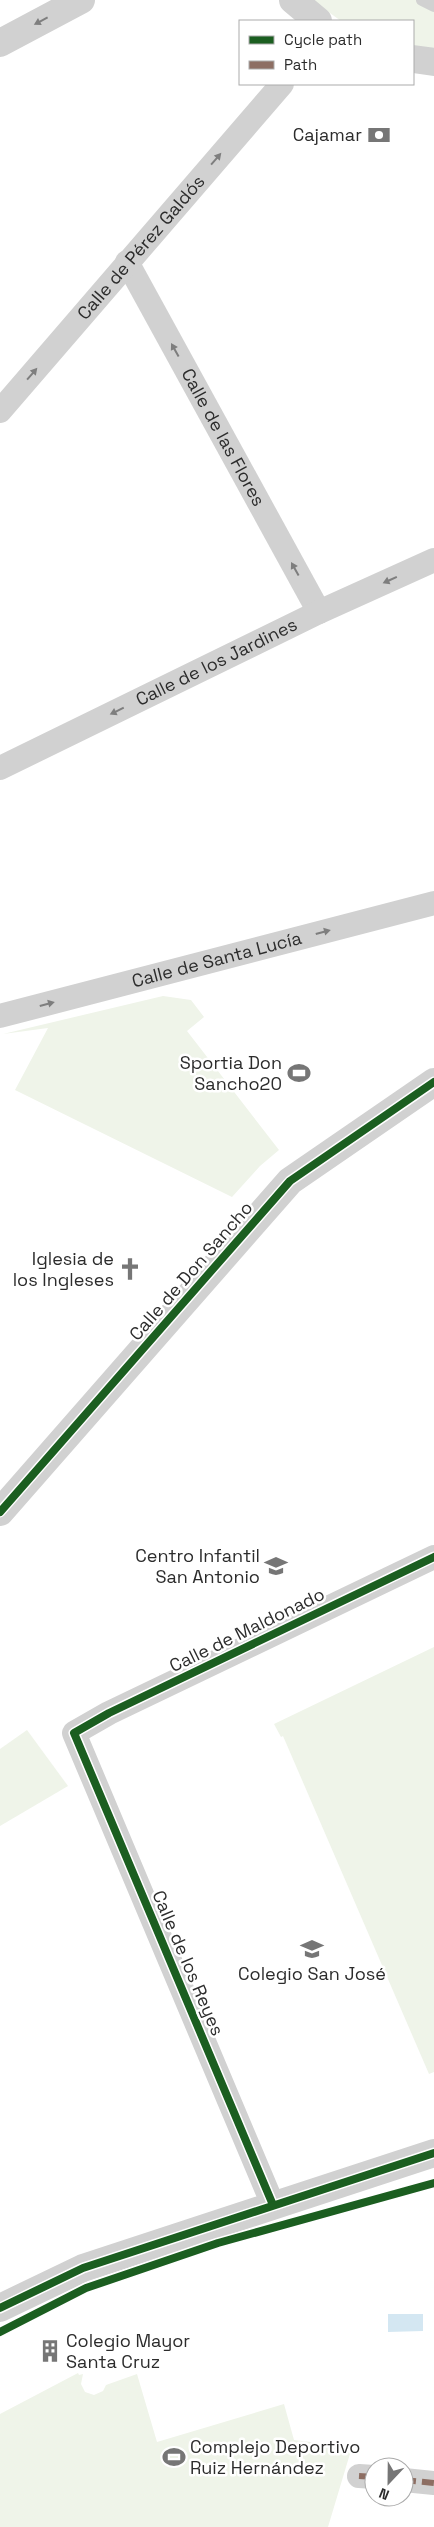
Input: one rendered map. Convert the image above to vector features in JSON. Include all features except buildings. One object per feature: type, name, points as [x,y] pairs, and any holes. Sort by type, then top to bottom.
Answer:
[{"type":"street","points":[[0,43],[82,0]]},
{"type":"street","points":[[292,0],[317,20]]},
{"type":"street","points":[[414,60],[434,62]]},
{"type":"street","name":"Calle de Pérez Galdós","points":[[0,411],[281,85]]},
{"type":"street","name":"Calle de las Flores","points":[[127,262],[319,612]]},
{"type":"street","name":"Calle de los Jardines","points":[[0,768],[319,612],[434,560]]},
{"type":"street","name":"Calle de Santa Lucía","points":[[0,1016],[434,903]]},
{"type":"street","name":"Calle de Don Sancho","points":[[0,1512],[290,1181],[434,1082]]},
{"type":"street","name":"Calle de Maldonado","points":[[74,1733],[109,1713],[434,1557]]},
{"type":"street","name":"Calle de los Reyes","points":[[74,1733],[273,2205]]},
{"type":"street","points":[[0,2308],[83,2268],[434,2153]]},
{"type":"street","points":[[414,2481],[434,2483]]},
{"type":"lane","points":[[422,0],[434,6]]},
{"type":"shaded area","points":[[312,0],[434,0],[434,51],[414,48],[414,20],[340,20]]},
{"type":"shaded area","points":[[163,996],[191,1000],[204,1017],[187,1031],[279,1150],[260,1166],[232,1197],[15,1090],[48,1028],[3,1034]]},
{"type":"shaded area","points":[[434,1647],[434,2072],[429,2074],[283,1736],[281,1737],[274,1724]]},
{"type":"shaded area","points":[[27,1730],[68,1786],[0,1826],[0,1749]]},
{"type":"shaded area","name":"Complejo Deportivo Ruiz Hernández","points":[[78,2373],[79,2375],[83,2374],[81,2384],[85,2392],[94,2395],[103,2391],[106,2385],[137,2374],[157,2442],[284,2404],[294,2440],[352,2447],[328,2527],[0,2527],[0,2414]]},
{"type":"water","points":[[388,2314],[423,2314],[423,2331],[388,2332]]},
{"type":"marked path","points":[[359,2476],[364,2476]]},
{"type":"marked path","points":[[414,2481],[434,2483]]},
{"type":"cycle path","points":[[0,1512],[290,1181],[434,1082]]},
{"type":"cycle path","points":[[273,2205],[74,1733],[109,1713],[434,1557]]},
{"type":"cycle path","points":[[0,2308],[83,2268],[434,2153]]},
{"type":"cycle path","points":[[0,2332],[86,2288],[218,2243],[434,2183]]},
{"type":"place","name":"Cajamar","points":[[379,135]]},
{"type":"place","name":"Sportia Don Sancho20","points":[[299,1073]]},
{"type":"place","name":"Iglesia de los Ingleses","points":[[130,1269]]},
{"type":"place","name":"Centro Infantil San Antonio","points":[[276,1566]]},
{"type":"place","name":"Colegio San José","points":[[312,1949]]},
{"type":"place","name":"Colegio Mayor Santa Cruz","points":[[50,2351]]},
{"type":"place","name":"Complejo Deportivo Ruiz Hernández","points":[[174,2457]]}]
